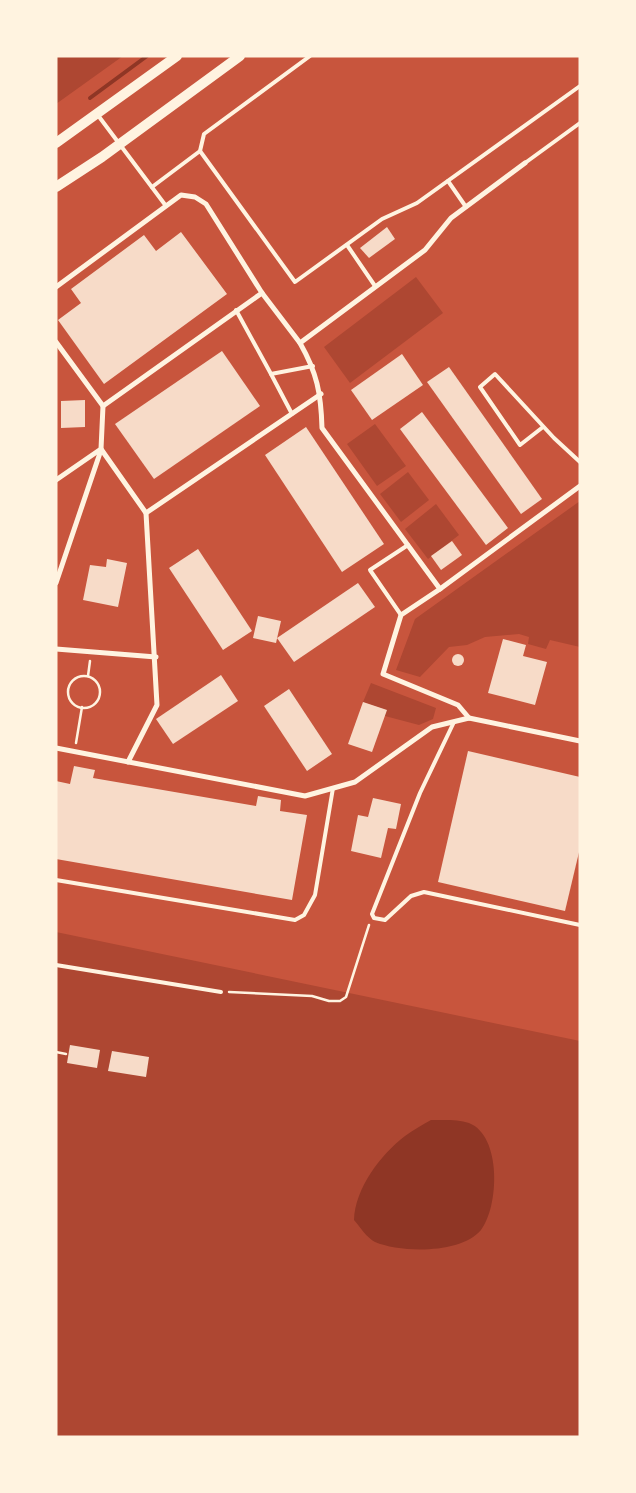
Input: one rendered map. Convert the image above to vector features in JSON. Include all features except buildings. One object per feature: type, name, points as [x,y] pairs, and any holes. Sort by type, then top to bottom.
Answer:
[{"type":"main road","points":[[56,143],[177,56]]},
{"type":"main road","points":[[56,187],[120,144],[240,56]]},
{"type":"street","points":[[300,343],[424,250],[451,218],[525,163]]},
{"type":"street","points":[[56,287],[181,195],[195,197],[206,204],[262,292],[300,343],[313,366],[321,394],[322,428],[440,589]]},
{"type":"street","points":[[103,406],[262,292]]},
{"type":"street","points":[[56,342],[103,406],[101,449],[56,584]]},
{"type":"street","points":[[146,514],[321,394]]},
{"type":"street","points":[[56,480],[101,449]]},
{"type":"street","points":[[101,449],[146,514],[156,657],[157,705],[128,762]]},
{"type":"street","points":[[469,718],[458,705],[383,674],[401,615],[440,589],[580,486]]},
{"type":"street","points":[[56,650],[156,657]]},
{"type":"street","points":[[56,748],[305,796],[356,782],[432,727],[469,718],[580,741]]},
{"type":"lane","points":[[152,187],[200,151],[204,134],[310,56]]},
{"type":"lane","points":[[200,151],[295,282],[382,219],[417,203],[580,86]]},
{"type":"lane","points":[[97,114],[166,206]]},
{"type":"lane","points":[[525,163],[580,123]]},
{"type":"lane","points":[[448,181],[466,207]]},
{"type":"lane","points":[[347,245],[375,286]]},
{"type":"lane","points":[[236,310],[292,414]]},
{"type":"lane","points":[[271,374],[313,366]]},
{"type":"lane","points":[[543,427],[520,445],[480,387],[495,374],[543,427],[580,462]]},
{"type":"lane","points":[[401,615],[370,570],[408,545]]},
{"type":"lane","points":[[454,722],[420,793],[372,914],[379,920],[385,920],[411,896],[424,892],[580,925]]},
{"type":"lane","points":[[56,880],[295,920],[304,915],[315,895],[333,788]]},
{"type":"lane","points":[[56,965],[221,992]]},
{"type":"path","points":[[88,676],[92,652]]},
{"type":"path","points":[[88,676],[98,683],[100,692],[96,703],[82,708],[71,701],[69,687],[77,677],[88,676]]},
{"type":"path","points":[[74,752],[82,708]]},
{"type":"path","points":[[221,992],[312,996],[329,1001],[340,1001],[346,997],[372,914]]},
{"type":"path","points":[[56,1052],[66,1054]]},
{"type":"shaded area","points":[[56,56],[123,56],[56,104]]},
{"type":"shaded area","points":[[416,277],[443,313],[350,383],[324,347]]},
{"type":"shaded area","points":[[375,424],[406,466],[377,486],[347,444]]},
{"type":"shaded area","points":[[408,472],[429,500],[401,522],[380,494]]},
{"type":"shaded area","points":[[580,501],[580,647],[550,640],[546,649],[528,644],[529,637],[519,634],[485,637],[467,645],[449,647],[420,677],[396,670],[415,619]]},
{"type":"shaded area","points":[[436,504],[459,535],[428,559],[405,529]]},
{"type":"shaded area","points":[[371,683],[436,708],[433,719],[419,725],[385,716],[386,710],[363,702]]},
{"type":"shaded area","points":[[56,932],[580,1041],[580,1437],[56,1437]]},
{"type":"shaded area","points":[[431,1120],[455,1120],[469,1123],[480,1130],[487,1142],[492,1157],[494,1189],[487,1219],[481,1230],[472,1238],[460,1244],[446,1247],[430,1249],[400,1248],[375,1242],[366,1235],[354,1220],[355,1208],[364,1185],[378,1163],[396,1144],[405,1136]]},
{"type":"waterway","points":[[90,98],[147,56]]}]
